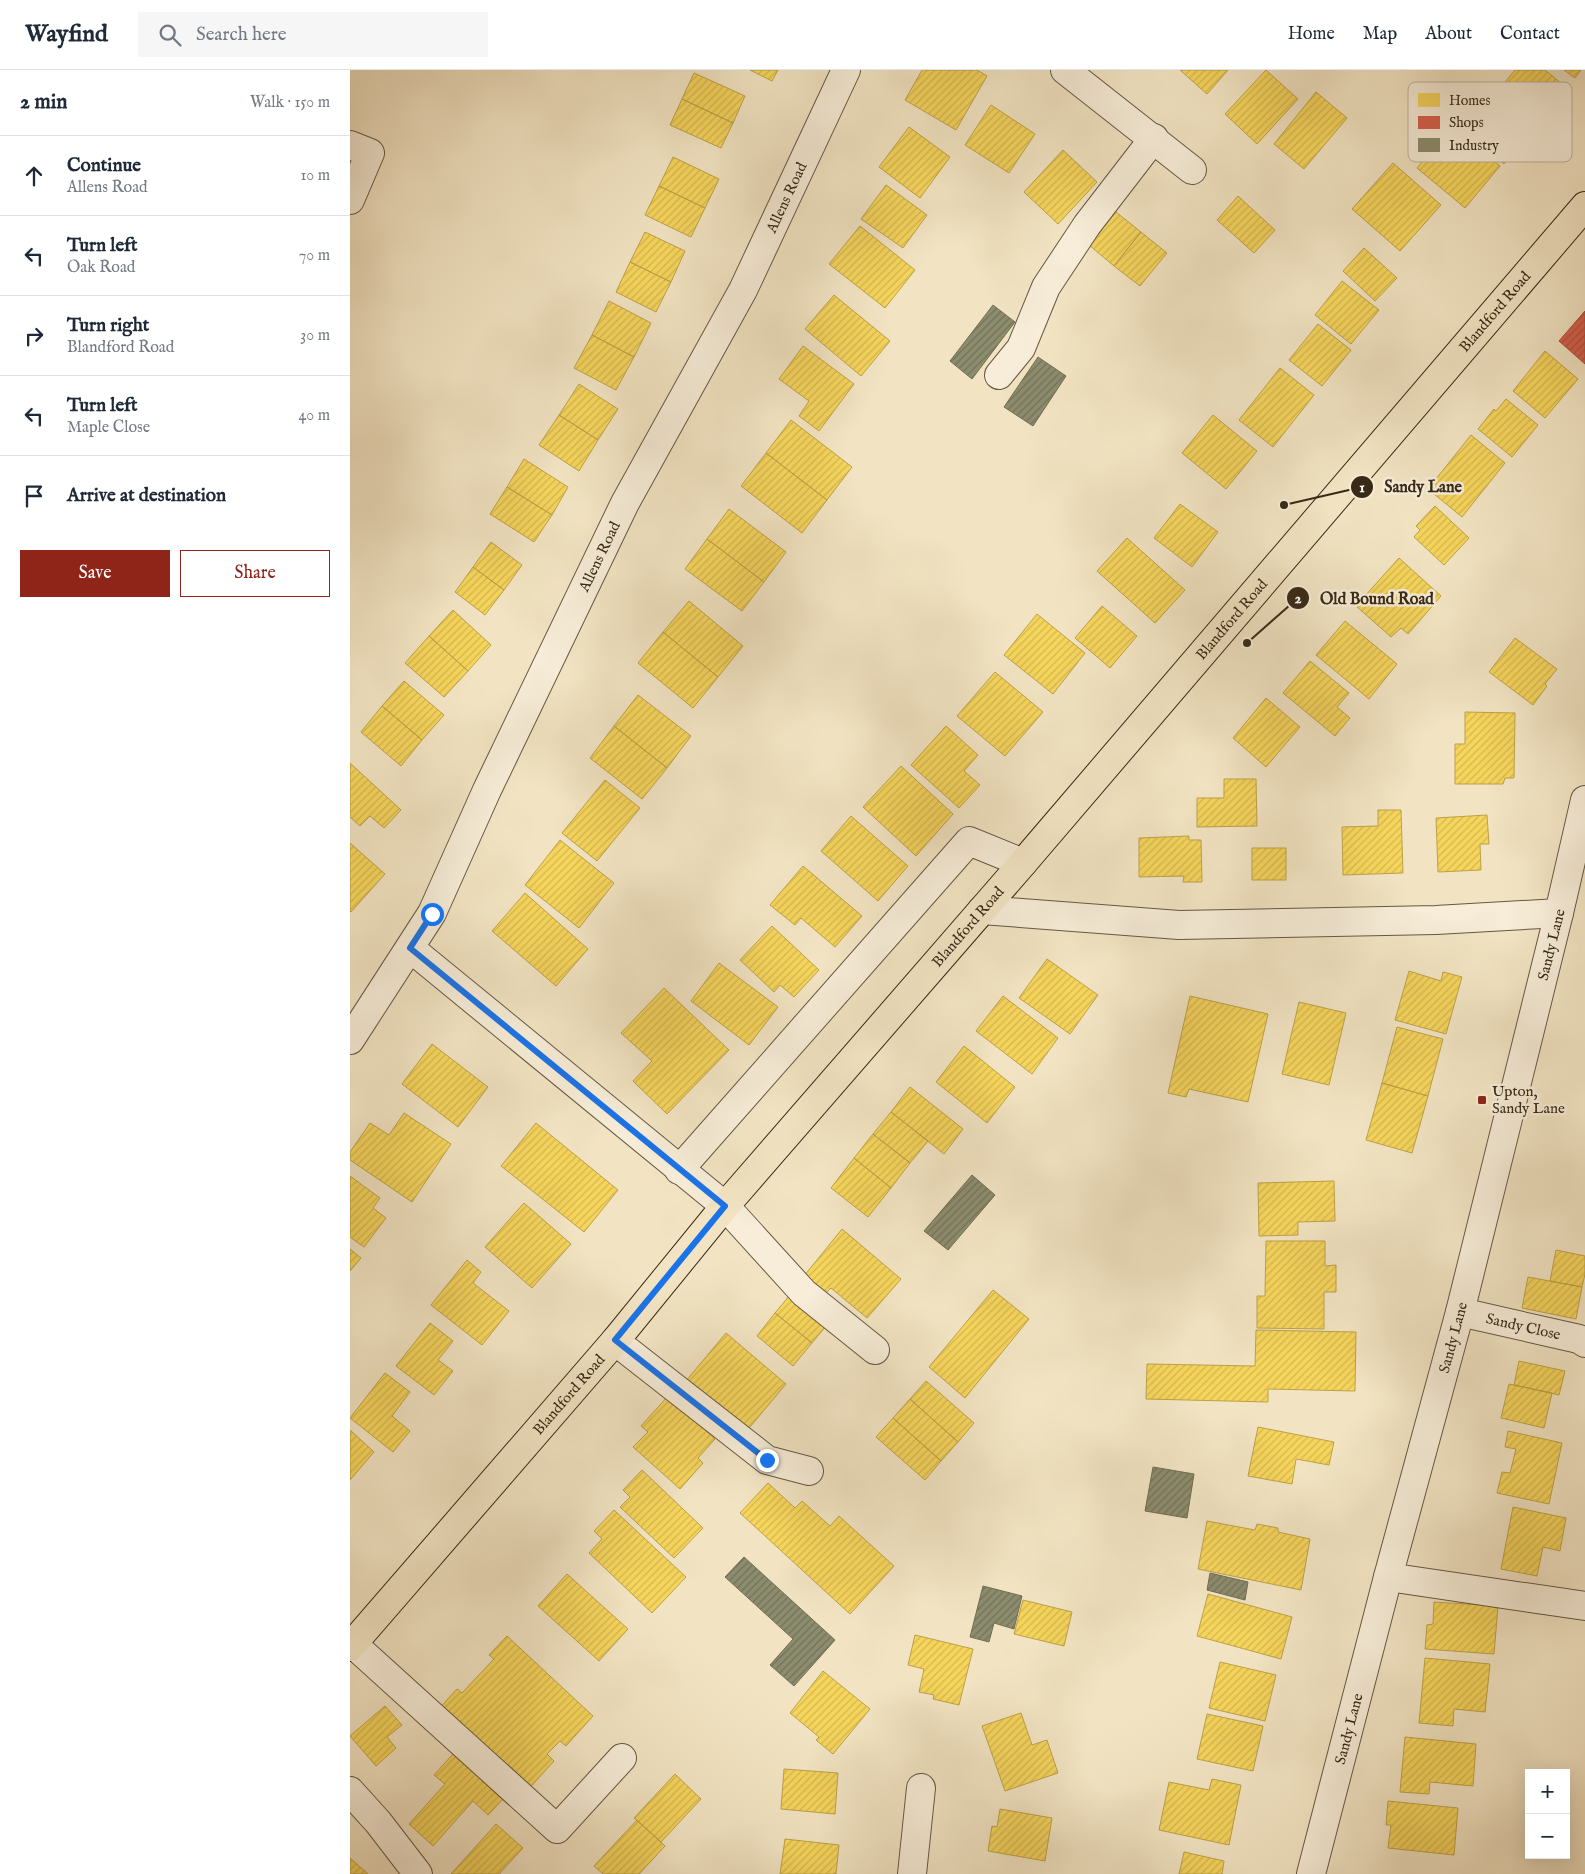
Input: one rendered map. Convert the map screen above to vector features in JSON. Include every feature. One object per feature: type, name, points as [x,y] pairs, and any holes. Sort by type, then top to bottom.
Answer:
[{"type":"main road","name":"Blandford Road","points":[[352,1646],[615,1340],[725,1206],[1023,863],[1585,206]]},
{"type":"street","name":"Allens Road","points":[[350,1040],[432,914],[487,790],[625,503],[743,290],[846,70]]},
{"type":"street","points":[[1065,70],[1154,138],[1192,170]]},
{"type":"street","points":[[999,375],[1021,348],[1046,287],[1087,225],[1154,138]]},
{"type":"street","points":[[350,146],[370,153],[350,200]]},
{"type":"street","name":"Sandy Lane","points":[[1311,1874],[1388,1577],[1460,1312],[1559,913],[1585,800]]},
{"type":"street","points":[[679,1170],[969,841],[1023,863]]},
{"type":"street","points":[[982,910],[1179,925],[1436,920],[1559,913]]},
{"type":"street","points":[[410,948],[725,1206],[804,1294],[875,1350]]},
{"type":"street","name":"Sandy Close","points":[[1460,1312],[1585,1343]]},
{"type":"street","points":[[615,1340],[767,1460],[809,1471]]},
{"type":"street","points":[[1388,1577],[1585,1606]]},
{"type":"street","points":[[352,1646],[557,1829],[622,1758]]},
{"type":"street","points":[[912,1874],[921,1788]]},
{"type":"street","points":[[350,1791],[378,1822],[418,1874]]},
{"type":"building: Homes","points":[[750,70],[778,70],[772,81]]},
{"type":"building: Homes","points":[[922,70],[977,70],[987,76],[956,130],[905,100]]},
{"type":"building: Homes","points":[[1180,70],[1228,70],[1207,94]]},
{"type":"building: Homes","points":[[1266,70],[1298,99],[1257,144],[1225,114]]},
{"type":"building: Homes","points":[[1515,70],[1545,70],[1560,82],[1505,82]]},
{"type":"building: Homes","points":[[1564,70],[1581,70],[1575,78]]},
{"type":"building: Homes","points":[[694,73],[745,96],[733,123],[682,99]]},
{"type":"building: Homes","points":[[1316,92],[1347,118],[1304,169],[1274,144]]},
{"type":"building: Homes","points":[[682,99],[733,123],[721,148],[670,125]]},
{"type":"building: Homes","points":[[991,105],[1035,134],[1009,173],[965,145]]},
{"type":"building: Homes","points":[[909,127],[950,157],[920,198],[879,167]]},
{"type":"building: Homes","points":[[1063,150],[1097,182],[1058,224],[1024,192]]},
{"type":"building: Homes","points":[[673,157],[719,179],[705,208],[659,186]]},
{"type":"building: Homes","points":[[1422,162],[1495,162],[1500,166],[1465,208],[1417,168]]},
{"type":"building: Homes","points":[[1393,163],[1441,205],[1400,251],[1352,209]]},
{"type":"building: Homes","points":[[886,185],[927,215],[903,248],[861,219]]},
{"type":"building: Homes","points":[[659,186],[705,208],[691,237],[645,215]]},
{"type":"building: Homes","points":[[1238,196],[1275,230],[1254,253],[1217,220]]},
{"type":"building: Homes","points":[[1116,212],[1141,232],[1114,266],[1089,245]]},
{"type":"building: Homes","points":[[860,226],[915,270],[885,308],[829,264]]},
{"type":"building: Homes","points":[[645,232],[685,251],[671,282],[630,262]]},
{"type":"building: Homes","points":[[1141,232],[1167,253],[1140,286],[1114,266]]},
{"type":"building: Homes","points":[[1364,248],[1397,278],[1375,301],[1343,271]]},
{"type":"building: Homes","points":[[630,262],[671,282],[656,312],[616,292]]},
{"type":"building: Homes","points":[[1342,281],[1379,310],[1351,344],[1315,315]]},
{"type":"building: Homes","points":[[834,295],[890,341],[861,376],[805,329]]},
{"type":"building: Homes","points":[[609,301],[651,323],[634,357],[592,335]]},
{"type":"building: Homes","points":[[1318,324],[1351,350],[1322,386],[1289,360]]},
{"type":"building: Homes","points":[[592,335],[634,357],[616,390],[574,368]]},
{"type":"building: Homes","points":[[803,346],[854,384],[819,431],[799,416],[809,401],[779,379]]},
{"type":"building: Homes","points":[[1545,351],[1578,379],[1545,418],[1513,391]]},
{"type":"building: Homes","points":[[1280,368],[1314,395],[1273,447],[1239,420]]},
{"type":"building: Homes","points":[[579,384],[618,409],[598,440],[559,415]]},
{"type":"building: Homes","points":[[1506,399],[1538,425],[1512,457],[1478,429],[1494,409],[1496,411]]},
{"type":"building: Homes","points":[[559,415],[598,440],[579,471],[539,445]]},
{"type":"building: Homes","points":[[1213,415],[1257,451],[1226,489],[1182,453]]},
{"type":"building: Homes","points":[[791,420],[852,467],[827,500],[766,453]]},
{"type":"building: Homes","points":[[1471,435],[1505,463],[1462,517],[1428,489]]},
{"type":"building: Homes","points":[[766,453],[827,500],[802,533],[741,486]]},
{"type":"building: Homes","points":[[524,459],[568,487],[552,515],[507,487]]},
{"type":"building: Homes","points":[[507,487],[552,515],[534,542],[490,514]]},
{"type":"building: Homes","points":[[1180,504],[1218,532],[1192,567],[1154,538]]},
{"type":"building: Homes","points":[[1435,506],[1469,538],[1444,565],[1414,537],[1420,530],[1416,526]]},
{"type":"building: Homes","points":[[729,509],[786,552],[764,582],[707,539]]},
{"type":"building: Homes","points":[[1127,538],[1185,590],[1155,623],[1097,571]]},
{"type":"building: Homes","points":[[707,539],[764,582],[742,611],[685,569]]},
{"type":"building: Homes","points":[[491,542],[522,565],[504,590],[473,567]]},
{"type":"building: Homes","points":[[1399,558],[1441,596],[1408,634],[1401,628],[1391,637],[1356,606]]},
{"type":"building: Homes","points":[[473,567],[504,590],[485,615],[455,592]]},
{"type":"building: Homes","points":[[689,601],[743,646],[718,677],[663,632]]},
{"type":"building: Homes","points":[[1102,606],[1137,636],[1110,668],[1075,638]]},
{"type":"building: Homes","points":[[453,610],[491,645],[468,671],[429,636]]},
{"type":"building: Homes","points":[[1037,614],[1085,653],[1053,694],[1004,655]]},
{"type":"building: Homes","points":[[1345,621],[1397,664],[1369,699],[1316,655]]},
{"type":"building: Homes","points":[[663,632],[718,677],[693,708],[638,663]]},
{"type":"building: Homes","points":[[429,636],[468,671],[444,697],[405,663]]},
{"type":"building: Homes","points":[[1515,638],[1557,669],[1545,684],[1547,686],[1533,705],[1489,672]]},
{"type":"building: Homes","points":[[1310,661],[1349,693],[1337,707],[1350,718],[1335,736],[1283,693]]},
{"type":"building: Homes","points":[[995,672],[1043,712],[1005,756],[957,716]]},
{"type":"building: Homes","points":[[404,681],[444,715],[422,740],[382,706]]},
{"type":"building: Homes","points":[[638,695],[691,736],[667,768],[614,726]]},
{"type":"building: Homes","points":[[1266,698],[1300,727],[1266,767],[1233,738]]},
{"type":"building: Homes","points":[[382,706],[422,740],[401,766],[361,732]]},
{"type":"building: Homes","points":[[1465,712],[1515,713],[1514,778],[1505,778],[1503,784],[1455,784],[1455,744],[1465,744]]},
{"type":"building: Homes","points":[[614,726],[667,768],[642,799],[590,758]]},
{"type":"building: Homes","points":[[946,726],[978,755],[964,771],[980,785],[959,808],[911,765]]},
{"type":"building: Homes","points":[[350,763],[401,810],[384,828],[370,816],[360,826],[350,817]]},
{"type":"building: Homes","points":[[901,766],[953,814],[916,856],[863,807]]},
{"type":"building: Homes","points":[[1224,779],[1256,779],[1257,826],[1197,827],[1197,798],[1224,798]]},
{"type":"building: Homes","points":[[605,780],[640,808],[597,861],[562,833]]},
{"type":"building: Homes","points":[[1378,810],[1401,810],[1403,873],[1343,875],[1342,827],[1378,826]]},
{"type":"building: Homes","points":[[1487,815],[1489,844],[1480,844],[1481,870],[1438,872],[1436,818]]},
{"type":"building: Homes","points":[[851,816],[908,866],[878,901],[821,851]]},
{"type":"building: Homes","points":[[1189,836],[1189,840],[1201,840],[1202,882],[1183,882],[1184,876],[1139,877],[1139,838]]},
{"type":"building: Homes","points":[[560,840],[614,883],[579,928],[525,885]]},
{"type":"building: Homes","points":[[350,843],[385,874],[351,912],[350,911]]},
{"type":"building: Homes","points":[[1252,848],[1286,848],[1286,880],[1252,880]]},
{"type":"building: Homes","points":[[803,866],[862,916],[835,947],[801,918],[795,925],[770,905]]},
{"type":"building: Homes","points":[[525,893],[588,949],[556,986],[492,931]]},
{"type":"building: Homes","points":[[772,926],[819,970],[794,997],[780,985],[774,992],[740,960]]},
{"type":"building: Homes","points":[[1047,959],[1098,995],[1070,1034],[1019,998]]},
{"type":"building: Homes","points":[[719,963],[778,1007],[749,1045],[691,1001]]},
{"type":"building: Homes","points":[[1409,971],[1441,981],[1443,972],[1462,977],[1446,1034],[1395,1020]]},
{"type":"building: Homes","points":[[664,988],[729,1050],[667,1114],[633,1081],[652,1061],[621,1033]]},
{"type":"building: Homes","points":[[1003,996],[1058,1038],[1032,1074],[976,1031]]},
{"type":"building: Homes","points":[[1190,996],[1268,1014],[1248,1102],[1189,1089],[1186,1097],[1168,1093]]},
{"type":"building: Homes","points":[[1299,1002],[1346,1013],[1329,1085],[1282,1074]]},
{"type":"building: Homes","points":[[1397,1027],[1443,1039],[1428,1096],[1382,1083]]},
{"type":"building: Homes","points":[[432,1044],[488,1087],[458,1127],[402,1084]]},
{"type":"building: Homes","points":[[964,1046],[1015,1087],[987,1123],[936,1082]]},
{"type":"building: Homes","points":[[1382,1083],[1428,1096],[1412,1153],[1366,1140]]},
{"type":"building: Homes","points":[[910,1087],[963,1129],[944,1154],[891,1112]]},
{"type":"building: Homes","points":[[891,1112],[928,1141],[910,1163],[873,1134]]},
{"type":"building: Homes","points":[[404,1113],[451,1144],[412,1202],[350,1160],[350,1152],[370,1123],[389,1135]]},
{"type":"building: Homes","points":[[536,1123],[618,1190],[584,1232],[501,1166]]},
{"type":"building: Homes","points":[[873,1134],[910,1163],[891,1188],[854,1158]]},
{"type":"building: Homes","points":[[854,1158],[891,1188],[868,1217],[831,1188]]},
{"type":"building: Homes","points":[[350,1176],[380,1198],[373,1208],[386,1218],[364,1247],[350,1237]]},
{"type":"building: Homes","points":[[1334,1181],[1335,1221],[1298,1222],[1298,1235],[1259,1236],[1258,1183]]},
{"type":"building: Homes","points":[[524,1203],[571,1244],[532,1288],[485,1247]]},
{"type":"building: Homes","points":[[842,1229],[901,1279],[867,1318],[831,1288],[825,1294],[804,1276]]},
{"type":"building: Homes","points":[[1266,1241],[1325,1241],[1325,1266],[1336,1265],[1336,1292],[1324,1292],[1324,1329],[1257,1328],[1257,1296],[1265,1296]]},
{"type":"building: Homes","points":[[350,1249],[361,1258],[350,1271]]},
{"type":"building: Homes","points":[[1556,1250],[1585,1256],[1585,1274],[1582,1287],[1550,1281]]},
{"type":"building: Homes","points":[[467,1260],[481,1272],[473,1283],[509,1311],[482,1345],[431,1305]]},
{"type":"building: Homes","points":[[1528,1277],[1582,1287],[1576,1319],[1522,1308]]},
{"type":"building: Homes","points":[[794,1290],[831,1320],[812,1343],[775,1313]]},
{"type":"building: Homes","points":[[993,1290],[1029,1319],[965,1398],[929,1367]]},
{"type":"building: Homes","points":[[775,1313],[812,1343],[793,1366],[757,1336]]},
{"type":"building: Homes","points":[[430,1323],[453,1341],[438,1360],[453,1371],[434,1395],[396,1366]]},
{"type":"building: Homes","points":[[1256,1330],[1356,1332],[1355,1391],[1268,1389],[1268,1402],[1146,1399],[1147,1364],[1255,1366]]},
{"type":"building: Homes","points":[[726,1333],[786,1384],[745,1433],[685,1382]]},
{"type":"building: Homes","points":[[1519,1361],[1565,1371],[1559,1395],[1514,1385]]},
{"type":"building: Homes","points":[[385,1373],[410,1392],[392,1416],[410,1431],[393,1452],[350,1418]]},
{"type":"building: Homes","points":[[926,1381],[974,1423],[958,1442],[910,1399]]},
{"type":"building: Homes","points":[[1509,1384],[1552,1393],[1544,1428],[1501,1418]]},
{"type":"building: Homes","points":[[668,1396],[715,1439],[698,1458],[703,1463],[680,1489],[633,1447],[648,1432],[641,1426]]},
{"type":"building: Homes","points":[[910,1399],[958,1442],[941,1461],[893,1418]]},
{"type":"building: Homes","points":[[893,1418],[941,1461],[925,1480],[876,1437]]},
{"type":"building: Homes","points":[[1258,1427],[1334,1442],[1329,1465],[1296,1459],[1292,1484],[1248,1476]]},
{"type":"building: Homes","points":[[350,1430],[374,1452],[350,1480]]},
{"type":"building: Homes","points":[[1508,1431],[1562,1443],[1549,1504],[1497,1493],[1502,1472],[1510,1473],[1516,1449],[1505,1447]]},
{"type":"building: Homes","points":[[642,1470],[703,1528],[674,1558],[620,1507],[630,1497],[623,1490]]},
{"type":"building: Homes","points":[[768,1483],[795,1508],[802,1501],[830,1526],[839,1516],[894,1566],[850,1614],[740,1513]]},
{"type":"building: Homes","points":[[1513,1507],[1566,1518],[1560,1551],[1543,1547],[1537,1576],[1501,1569]]},
{"type":"building: Homes","points":[[614,1510],[686,1577],[652,1613],[589,1553],[602,1539],[594,1531]]},
{"type":"building: Homes","points":[[1207,1521],[1255,1530],[1257,1524],[1278,1528],[1278,1532],[1310,1539],[1301,1590],[1198,1569]]},
{"type":"building: Homes","points":[[567,1574],[628,1629],[599,1661],[538,1606]]},
{"type":"building: Homes","points":[[1208,1594],[1292,1617],[1281,1659],[1197,1636]]},
{"type":"building: Homes","points":[[1023,1600],[1072,1612],[1064,1646],[1014,1634]]},
{"type":"building: Homes","points":[[1434,1602],[1498,1606],[1494,1654],[1425,1649],[1427,1625],[1433,1624]]},
{"type":"building: Homes","points":[[915,1635],[973,1649],[959,1705],[933,1699],[934,1695],[919,1692],[924,1669],[908,1665]]},
{"type":"building: Homes","points":[[507,1636],[593,1716],[566,1746],[560,1741],[547,1754],[554,1761],[524,1794],[436,1712],[457,1689],[462,1693],[494,1659],[489,1655]]},
{"type":"building: Homes","points":[[1425,1658],[1490,1664],[1485,1712],[1454,1709],[1453,1726],[1419,1723]]},
{"type":"building: Homes","points":[[1220,1662],[1276,1675],[1265,1721],[1209,1708]]},
{"type":"building: Homes","points":[[823,1671],[870,1709],[833,1754],[816,1740],[819,1737],[790,1713]]},
{"type":"building: Homes","points":[[385,1706],[402,1725],[387,1737],[396,1748],[376,1766],[350,1736]]},
{"type":"building: Homes","points":[[1021,1713],[1032,1745],[1047,1740],[1058,1773],[1005,1791],[982,1726]]},
{"type":"building: Homes","points":[[1207,1714],[1263,1726],[1253,1771],[1197,1759]]},
{"type":"building: Homes","points":[[1405,1737],[1476,1744],[1473,1786],[1430,1782],[1429,1794],[1400,1792]]},
{"type":"building: Homes","points":[[453,1754],[503,1799],[488,1815],[473,1801],[433,1846],[409,1824],[445,1784],[434,1775]]},
{"type":"building: Homes","points":[[784,1769],[838,1773],[835,1814],[781,1809]]},
{"type":"building: Homes","points":[[675,1774],[701,1799],[661,1842],[634,1818]]},
{"type":"building: Homes","points":[[1212,1779],[1241,1785],[1229,1845],[1159,1830],[1169,1782],[1209,1790]]},
{"type":"building: Homes","points":[[1388,1801],[1458,1808],[1454,1855],[1388,1848],[1391,1825],[1386,1825]]},
{"type":"building: Homes","points":[[1000,1809],[1052,1818],[1045,1861],[988,1851],[992,1826],[997,1827]]},
{"type":"building: Homes","points":[[637,1820],[665,1846],[639,1874],[603,1874],[594,1866]]},
{"type":"building: Homes","points":[[496,1824],[523,1848],[499,1874],[451,1874]]},
{"type":"building: Homes","points":[[785,1839],[839,1845],[836,1874],[780,1874]]},
{"type":"building: Homes","points":[[1184,1852],[1224,1861],[1222,1874],[1179,1874]]},
{"type":"building: Homes","points":[[350,1858],[368,1874],[350,1874]]},
{"type":"building: Shops","points":[[1585,311],[1585,364],[1559,341]]},
{"type":"building: Industry","points":[[993,305],[1015,322],[972,379],[950,361]]},
{"type":"building: Industry","points":[[1038,357],[1066,376],[1033,426],[1004,407]]},
{"type":"building: Industry","points":[[972,1175],[995,1195],[948,1250],[924,1231]]},
{"type":"building: Industry","points":[[1153,1467],[1194,1474],[1187,1518],[1145,1511]]},
{"type":"building: Industry","points":[[744,1557],[835,1640],[794,1686],[770,1665],[793,1639],[725,1577]]},
{"type":"building: Industry","points":[[1210,1573],[1248,1582],[1245,1600],[1207,1590]]},
{"type":"building: Industry","points":[[983,1586],[1022,1596],[1014,1629],[994,1623],[989,1642],[970,1637]]},
{"type":"place","name":"Sandy Lane","points":[[1284,505]]},
{"type":"place","name":"Old Bound Road","points":[[1247,643]]},
{"type":"place","name":"Upton, Sandy Lane","points":[[1482,1100]]},
{"type":"route","points":[[432,914],[410,948],[725,1206],[615,1340],[767,1460]]}]
